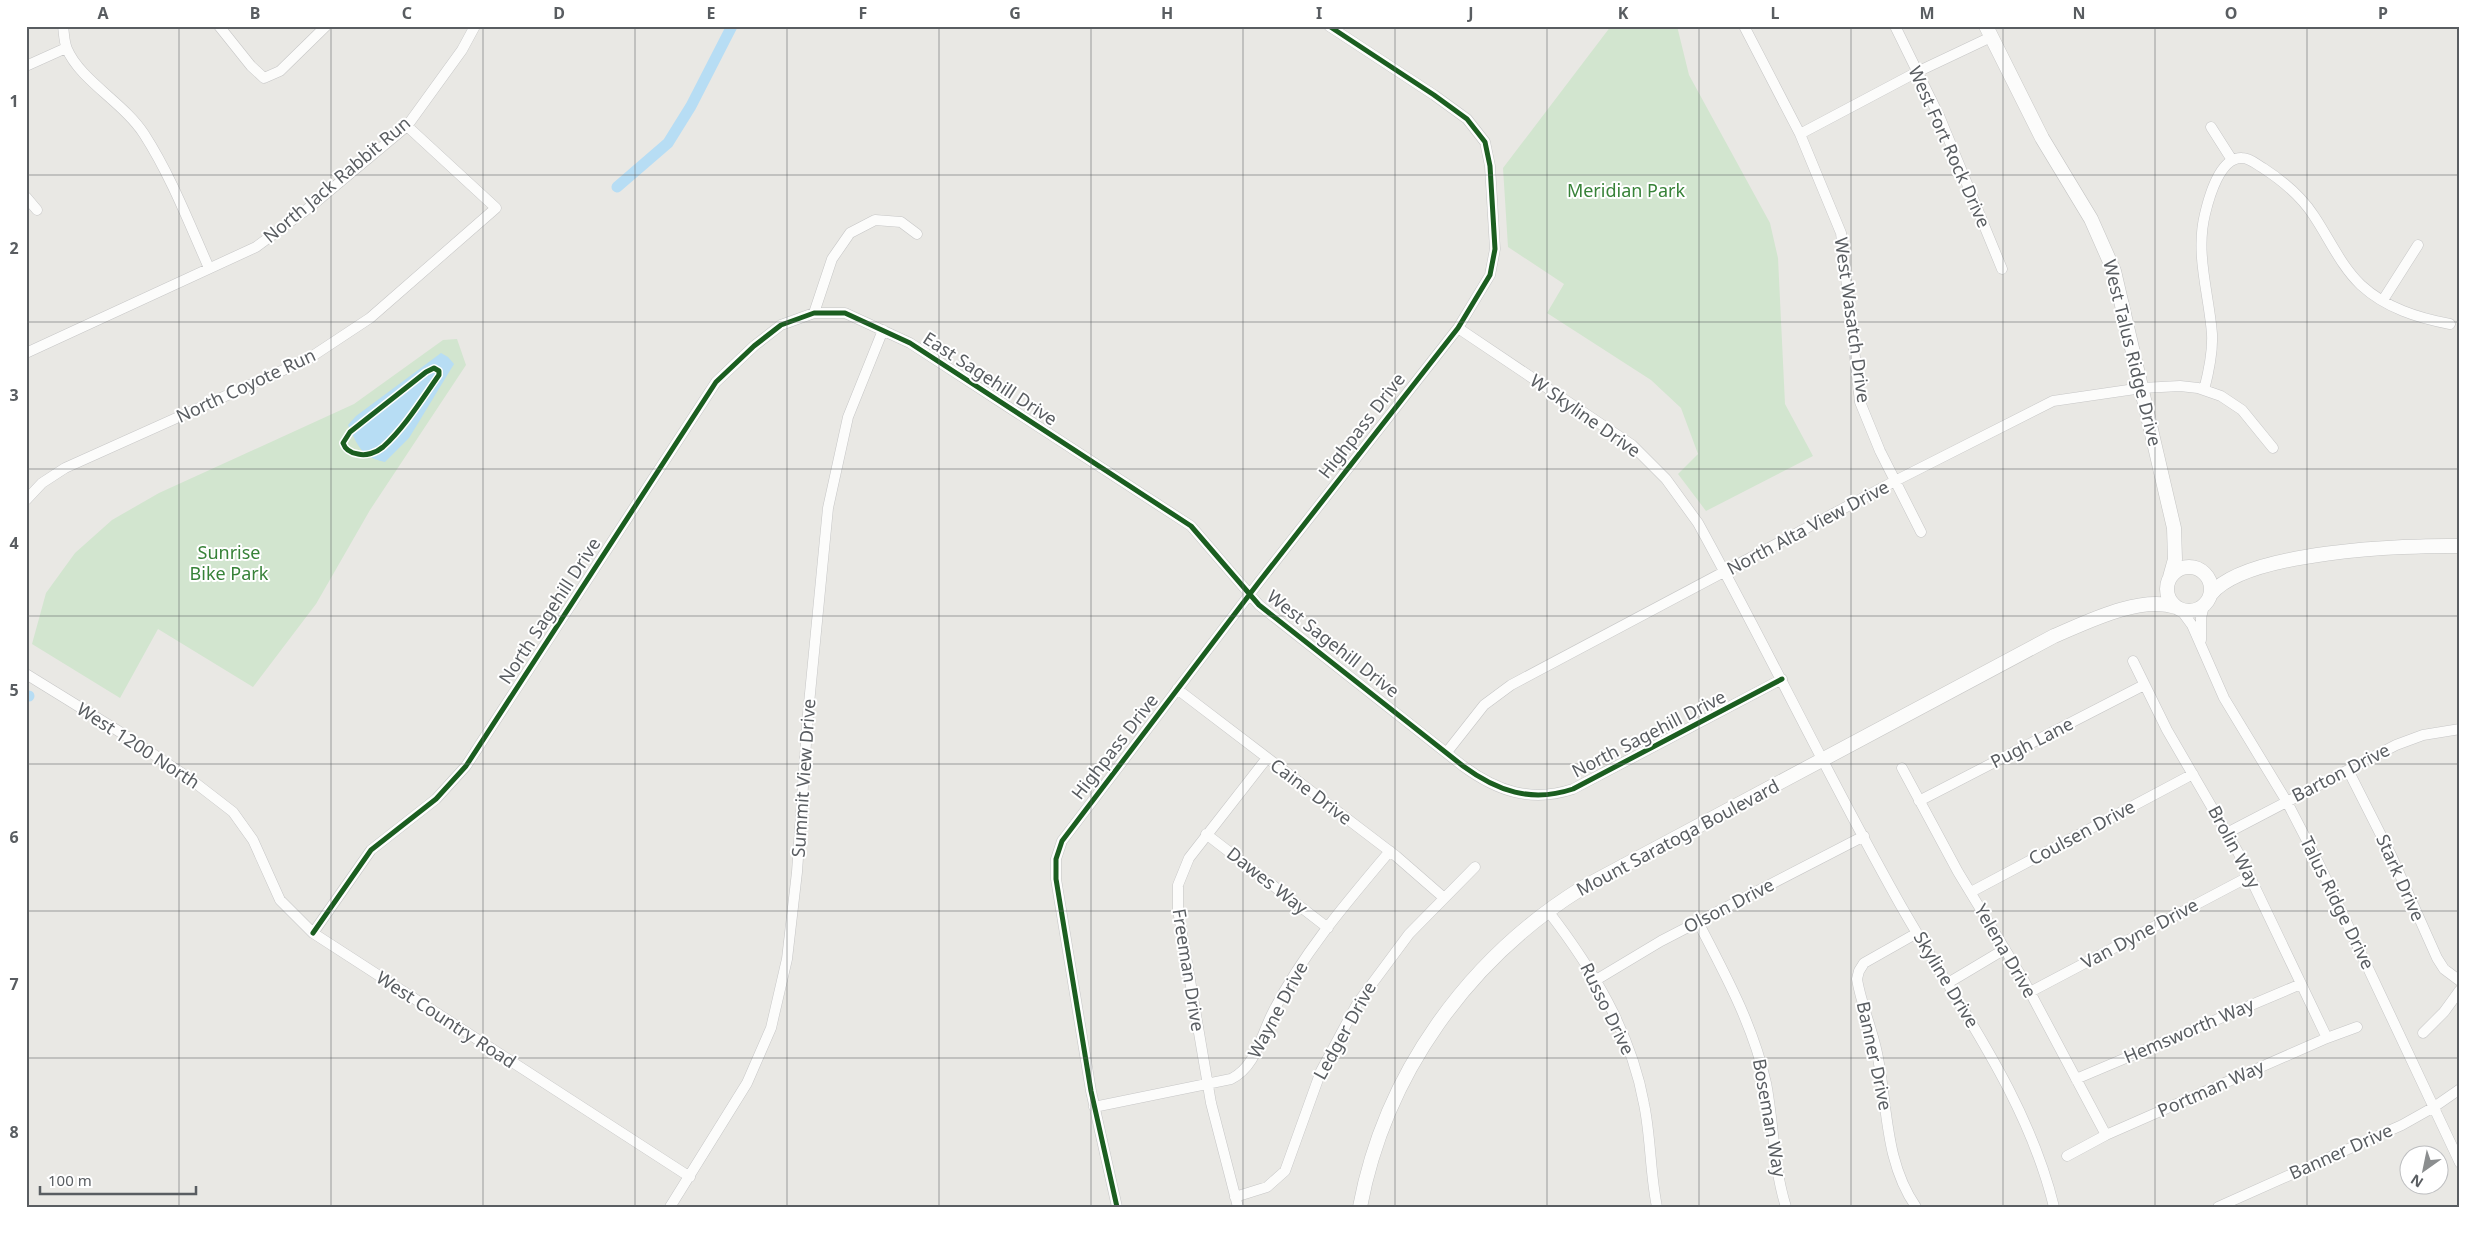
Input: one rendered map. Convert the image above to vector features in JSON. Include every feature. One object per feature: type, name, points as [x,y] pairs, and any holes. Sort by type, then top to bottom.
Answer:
[{"type":"street","points":[[63,26],[66,48],[78,67],[118,104],[144,134],[175,190],[209,268]]},
{"type":"street","points":[[219,26],[251,66],[264,78],[280,71],[326,26]]},
{"type":"street","name":"North Jack Rabbit Run","points":[[26,353],[256,247],[310,207],[407,126],[462,50],[475,26]]},
{"type":"street","name":"Highpass Drive","points":[[1117,1207],[1094,1107],[1056,879],[1056,859],[1067,832],[1419,375],[1458,328],[1490,276],[1495,249],[1490,166],[1485,142],[1467,119],[1434,94],[1329,26]]},
{"type":"street","name":"West Wasatch Drive","points":[[1744,26],[1800,134],[1841,233],[1860,402],[1895,482],[1921,532]]},
{"type":"street","name":"West Fort Rock Drive","points":[[1895,26],[1940,118],[2002,269]]},
{"type":"street","points":[[1800,134],[1988,32]]},
{"type":"street","name":"West Talus Ridge Drive","points":[[1988,32],[2033,121],[2091,219],[2107,252],[2120,290],[2174,528],[2175,559],[2169,579]]},
{"type":"street","points":[[26,66],[66,48]]},
{"type":"street","name":"North Coyote Run","points":[[26,500],[42,483],[65,468],[308,359],[370,318],[496,208],[407,126]]},
{"type":"street","points":[[2211,127],[2232,160]]},
{"type":"street","points":[[2204,390],[2212,345],[2202,257],[2202,230],[2214,188],[2225,166],[2232,160],[2241,158],[2251,160],[2289,187],[2307,206],[2354,277],[2383,300],[2410,314],[2450,324]]},
{"type":"street","points":[[26,197],[37,210]]},
{"type":"street","points":[[814,313],[832,259],[850,233],[875,220],[901,222],[917,234]]},
{"type":"street","points":[[2383,300],[2418,245]]},
{"type":"street","name":"East Sagehill Drive","points":[[814,313],[845,313],[910,343],[1142,493]]},
{"type":"street","name":"North Sagehill Drive","points":[[313,933],[371,850],[436,799],[466,766],[716,382],[754,346],[782,325],[814,313]]},
{"type":"street","name":"W Skyline Drive","points":[[1458,328],[1632,445],[1666,479],[1698,523],[1824,760]]},
{"type":"street","name":"Summit View Drive","points":[[670,1207],[747,1083],[771,1028],[787,959],[797,872],[808,714],[828,508],[848,417],[883,330]]},
{"type":"street","name":"North Alta View Drive","points":[[1447,752],[1484,705],[1511,685],[1895,482],[2053,401],[2142,388],[2186,386],[2204,390],[2227,399],[2242,410],[2273,448]]},
{"type":"street","name":"West Sagehill Drive","points":[[1142,493],[1191,526],[1249,595],[1266,611],[1447,752]]},
{"type":"street","name":"West Talus Ridge Drive","points":[[2174,528],[2186,555],[2200,570]]},
{"type":"street","points":[[2248,572],[2224,583],[2208,600],[2191,611],[2179,608],[2169,598],[2169,579],[2184,567],[2217,575],[2248,572],[2302,558],[2358,550],[2407,546],[2460,546]]},
{"type":"street","points":[[2200,570],[2210,580],[2208,600]]},
{"type":"street","name":"Mount Saratoga Boulevard","points":[[1360,1207],[1368,1169],[1381,1128],[1399,1087],[1422,1046],[1449,1008],[1480,971],[1516,936],[1548,911],[1582,888],[2054,636],[2130,607],[2158,592],[2169,579]]},
{"type":"street","name":"Talus Ridge Drive","points":[[2202,648],[2200,626],[2208,600]]},
{"type":"street","name":"Mount Saratoga Boulevard","points":[[2130,607],[2158,604],[2179,608]]},
{"type":"street","name":"Talus Ridge Drive","points":[[2179,608],[2190,620],[2224,698],[2287,802],[2337,900],[2408,1056],[2460,1163]]},
{"type":"street","name":"Brolin Way","points":[[2133,661],[2167,730],[2228,833],[2327,1038]]},
{"type":"street","name":"West 1200 North","points":[[26,674],[189,778],[233,812],[244,825]]},
{"type":"street","name":"North Sagehill Drive","points":[[1447,752],[1483,781],[1502,790],[1529,796],[1558,794],[1573,789],[1782,680]]},
{"type":"street","name":"Pugh Lane","points":[[1919,801],[2144,684]]},
{"type":"street","name":"Caine Drive","points":[[1177,689],[1390,852],[1443,897]]},
{"type":"street","name":"Barton Drive","points":[[2228,833],[2409,739],[2438,731],[2460,729]]},
{"type":"street","name":"Freeman Drive","points":[[1237,1202],[1207,1084],[1177,902],[1178,885],[1184,866],[1206,834],[1267,758]]},
{"type":"street","name":"Skyline Drive","points":[[1824,760],[1917,933],[1948,983],[2026,1126],[2044,1171],[2054,1207]]},
{"type":"street","name":"Yelena Drive","points":[[1902,768],[1919,801],[2030,992],[2106,1135]]},
{"type":"street","name":"Stark Drive","points":[[2348,770],[2386,846],[2437,958],[2444,969],[2460,981]]},
{"type":"street","name":"Coulsen Drive","points":[[1971,892],[2193,774]]},
{"type":"street","name":"West Country Road","points":[[244,825],[254,840],[280,900],[313,933],[690,1177]]},
{"type":"street","name":"Dawes Way","points":[[1206,834],[1328,928]]},
{"type":"street","name":"Olson Drive","points":[[1596,980],[1642,952],[1864,836]]},
{"type":"street","name":"Wayne Drive","points":[[1094,1107],[1231,1079],[1247,1068],[1282,994],[1328,928],[1390,852]]},
{"type":"street","name":"Ledger Drive","points":[[1237,1202],[1267,1187],[1284,1171],[1312,1091],[1347,1021],[1394,951],[1443,897],[1475,867]]},
{"type":"street","name":"Van Dyne Drive","points":[[2030,992],[2250,876]]},
{"type":"street","name":"Russo Drive","points":[[1548,911],[1596,980],[1625,1040],[1639,1082],[1648,1126],[1657,1207]]},
{"type":"street","name":"Boseman Way","points":[[1698,922],[1739,1001],[1761,1062],[1769,1100],[1777,1175],[1786,1207]]},
{"type":"street","name":"Banner Drive","points":[[1916,1207],[1903,1186],[1894,1162],[1877,1052],[1857,979],[1858,971],[1864,963],[1917,933]]},
{"type":"street","points":[[1948,983],[2005,949]]},
{"type":"street","name":"Hemsworth Way","points":[[2076,1079],[2301,984]]},
{"type":"street","points":[[2423,1033],[2444,1012],[2460,990]]},
{"type":"street","name":"Portman Way","points":[[2066,1156],[2106,1135],[2327,1038],[2357,1027]]},
{"type":"street","name":"Banner Drive","points":[[2218,1207],[2402,1125],[2434,1107],[2460,1088]]},
{"type":"green space","name":"Meridian Park","points":[[1611,26],[1677,26],[1689,75],[1770,223],[1778,258],[1785,404],[1813,456],[1706,511],[1678,474],[1698,454],[1681,408],[1651,380],[1547,313],[1564,284],[1508,247],[1503,168]]},
{"type":"green space","name":"Sunrise Bike Park","points":[[457,339],[466,365],[370,510],[316,604],[253,687],[158,629],[120,698],[32,644],[46,593],[75,553],[112,520],[159,493],[354,404],[443,340]]},
{"type":"water","points":[[441,353],[454,364],[409,438],[385,462],[365,454],[348,425],[356,416]]},
{"type":"waterway","points":[[617,187],[668,143],[691,106],[732,26]]},
{"type":"cycle path","points":[[1117,1207],[1091,1091],[1056,879],[1056,859],[1062,841],[1259,582],[1458,328],[1490,275],[1495,249],[1490,166],[1485,142],[1467,119],[1329,26]]},
{"type":"cycle path","points":[[313,933],[371,850],[436,799],[466,766],[716,382],[754,346],[781,325],[814,313],[845,313],[910,343],[1191,526],[1259,605],[1463,766],[1502,788],[1515,792],[1543,795],[1573,789],[1782,679]]},
{"type":"cycle path","points":[[434,368],[439,371],[439,375],[406,422],[383,447],[364,455],[353,453],[347,449],[343,443],[350,432],[426,372],[434,368]]}]
